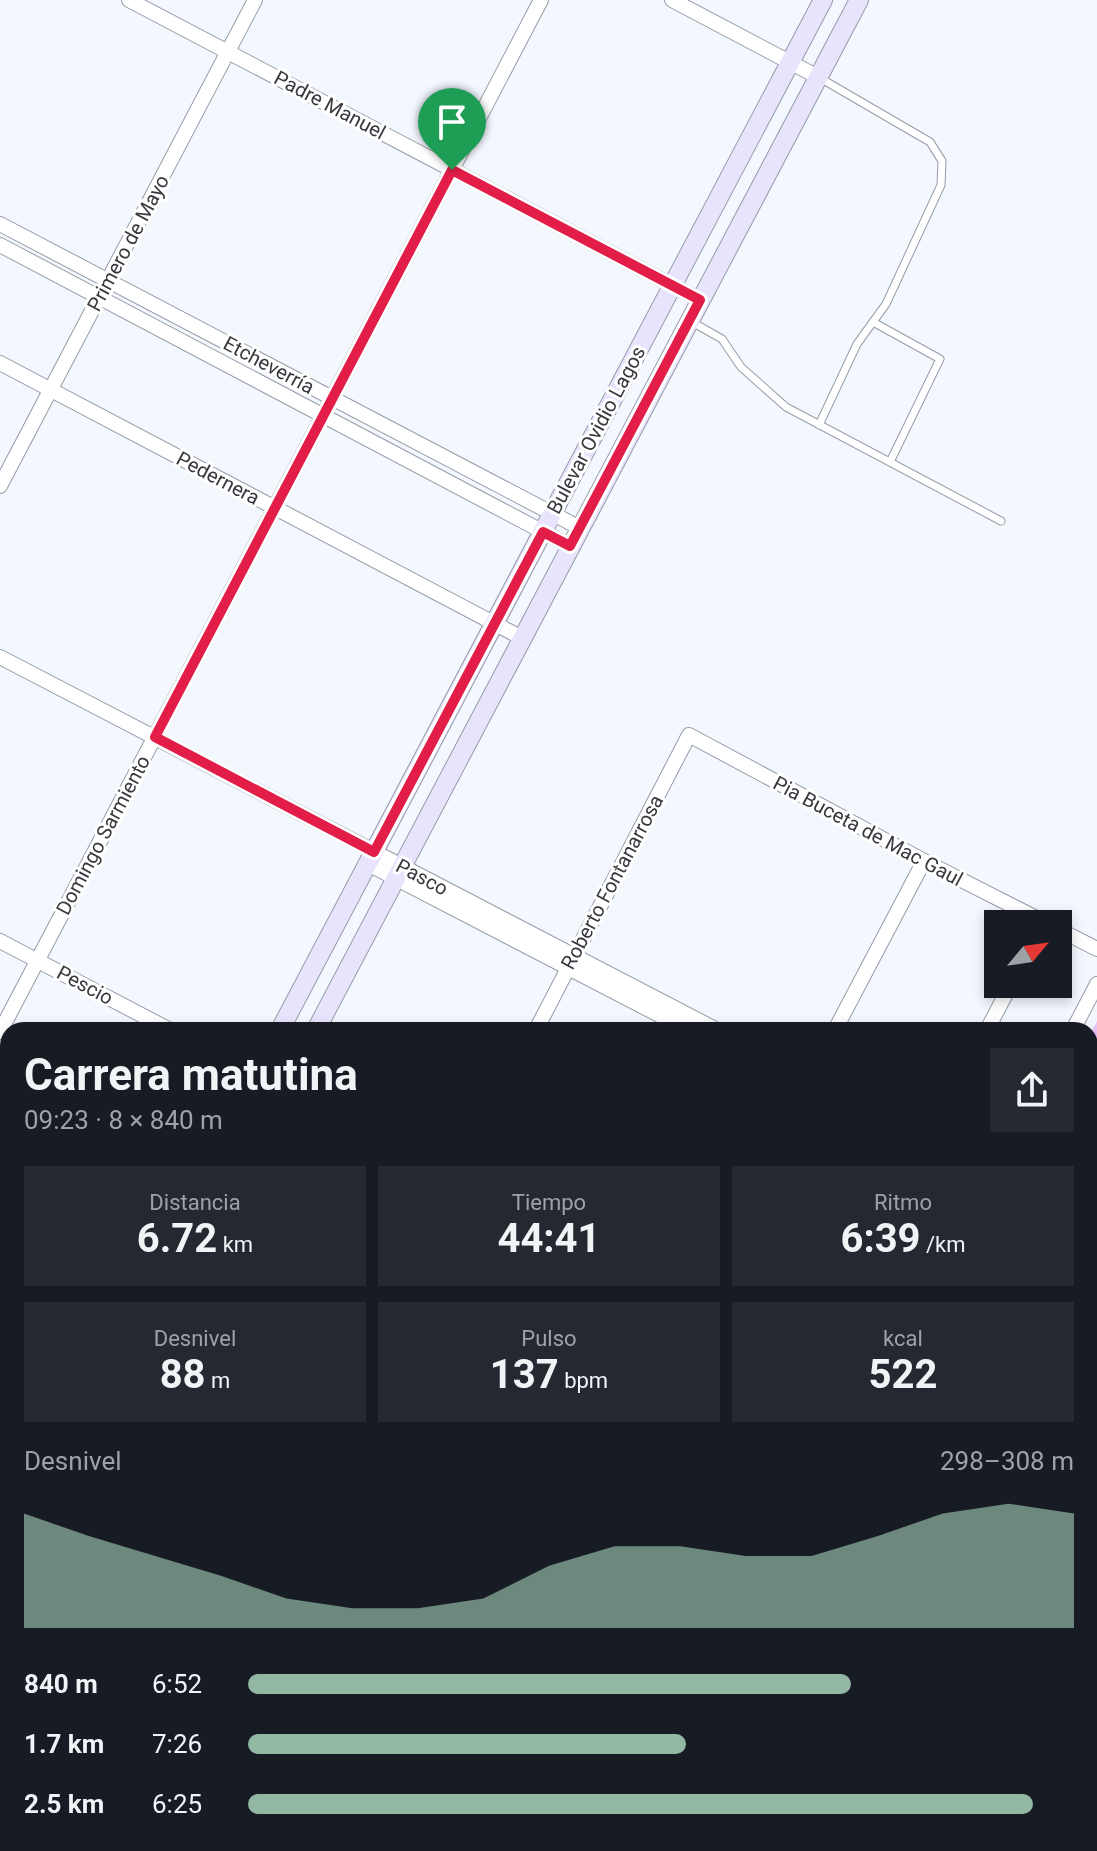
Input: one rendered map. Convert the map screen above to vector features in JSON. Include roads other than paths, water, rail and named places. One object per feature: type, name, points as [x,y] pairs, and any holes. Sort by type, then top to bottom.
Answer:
[{"type":"main road","name":"Bulevar Ovidio Lagos","points":[[284,1022],[823,0]]},
{"type":"main road","name":"Bulevar Ovidio Lagos","points":[[320,1022],[859,0]]},
{"type":"street","name":"Padre Manuel","points":[[129,0],[700,300]]},
{"type":"street","name":"Primero de Mayo","points":[[0,486],[255,0]]},
{"type":"street","name":"Domingo Sarmiento","points":[[5,1022],[541,0]]},
{"type":"street","points":[[672,0],[818,77]]},
{"type":"street","name":"Etcheverría","points":[[0,224],[580,528]]},
{"type":"street","name":"Etcheverría","points":[[0,245],[570,546]]},
{"type":"street","name":"Pedernera","points":[[0,363],[522,638]]},
{"type":"street","name":"Pasco","points":[[0,657],[155,737],[371,858],[571,962],[674,1022]]},
{"type":"street","name":"Pia Buceta de Mac Gaul","points":[[689,735],[1020,910]]},
{"type":"street","name":"Roberto Fontanarrosa","points":[[540,1022],[689,735]]},
{"type":"street","points":[[839,1022],[924,861]]},
{"type":"street","points":[[1072,936],[1097,949]]},
{"type":"street","name":"Pescio","points":[[0,941],[155,1022]]},
{"type":"street","name":"Pasco","points":[[571,962],[700,1022]]},
{"type":"street","points":[[1077,1022],[1097,984]]},
{"type":"street","points":[[991,1022],[1004,998]]},
{"type":"lane","points":[[818,77],[920,134],[930,142],[942,161],[941,185],[886,304],[857,344],[819,425]]},
{"type":"lane","points":[[690,320],[722,339],[741,367],[786,407],[1001,521]]},
{"type":"lane","points":[[873,322],[940,359],[890,462]]}]
